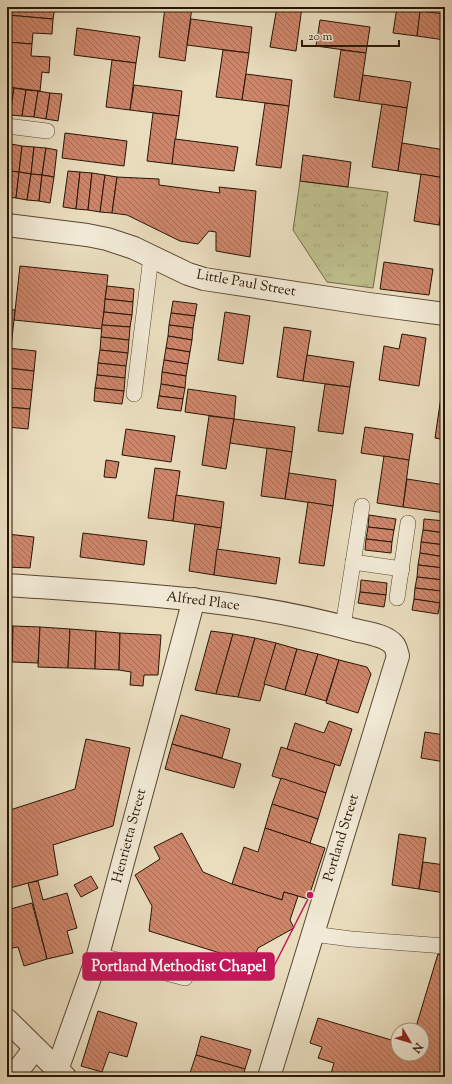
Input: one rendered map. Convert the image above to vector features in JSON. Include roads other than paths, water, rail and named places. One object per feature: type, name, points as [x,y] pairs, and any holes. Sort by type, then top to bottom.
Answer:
[{"type":"street","name":"Little Paul Street","points":[[7,225],[107,239],[134,248],[188,274],[204,279],[445,314]]},
{"type":"street","name":"Alfred Place","points":[[7,585],[194,599],[284,613],[343,626],[385,638],[394,645]]},
{"type":"street","name":"Henrietta Street","points":[[61,1074],[98,955],[194,599]]},
{"type":"street","name":"Portland Street","points":[[269,1077],[398,656],[394,645]]},
{"type":"street","points":[[7,1020],[61,1074]]},
{"type":"street","points":[[13,1077],[35,1048]]},
{"type":"lane","points":[[7,126],[47,131]]},
{"type":"lane","points":[[134,394],[151,257]]},
{"type":"lane","points":[[343,626],[362,506]]},
{"type":"lane","points":[[397,598],[408,523]]},
{"type":"lane","points":[[352,562],[402,569]]},
{"type":"lane","points":[[313,934],[351,939],[445,946]]},
{"type":"lane","points":[[98,955],[185,978]]},
{"type":"place","name":"Portland Methodist Chapel","points":[[310,895]]}]
